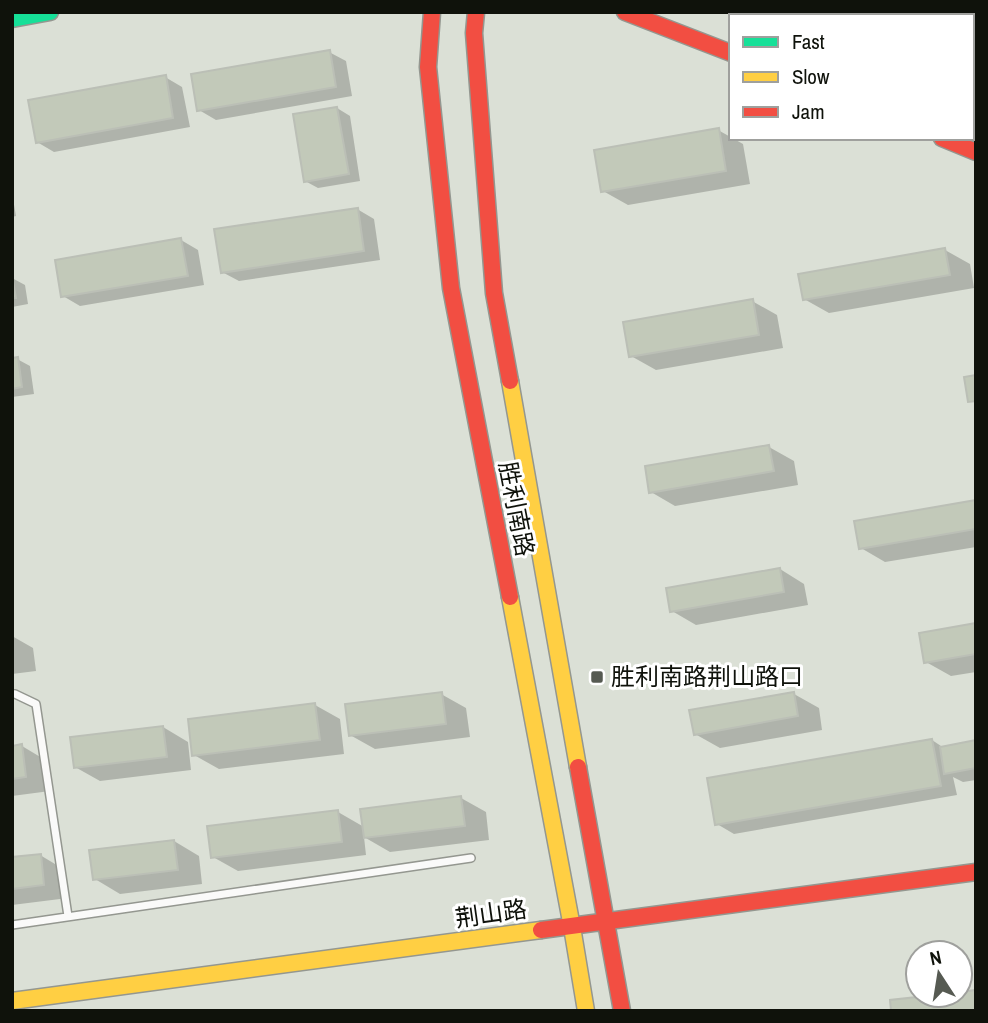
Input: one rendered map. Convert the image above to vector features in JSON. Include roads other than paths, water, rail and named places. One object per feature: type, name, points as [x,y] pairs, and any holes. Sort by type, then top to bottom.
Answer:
[{"type":"main road","points":[[12,19],[50,12]]},
{"type":"main road","name":"胜利南路","points":[[432,12],[428,67],[452,288],[586,1011]]},
{"type":"main road","name":"胜利南路","points":[[476,12],[474,33],[494,293],[622,1011]]},
{"type":"main road","points":[[625,12],[729,51]]},
{"type":"main road","points":[[948,140],[976,152]]},
{"type":"main road","name":"荆山路","points":[[12,1001],[976,872]]},
{"type":"lane","points":[[15,694],[36,704],[68,916]]},
{"type":"lane","points":[[12,925],[471,858]]},
{"type":"place","name":"胜利南路荆山路口","points":[[597,677]]}]
